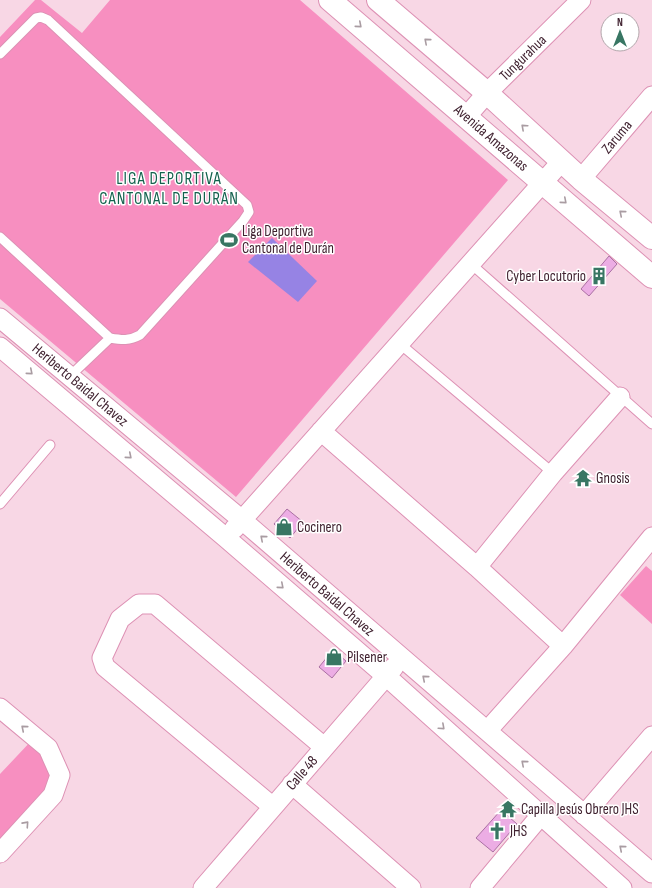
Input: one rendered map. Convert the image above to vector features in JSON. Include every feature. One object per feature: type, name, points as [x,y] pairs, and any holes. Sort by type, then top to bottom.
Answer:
[{"type":"street","name":"Avenida Amazonas","points":[[330,0],[652,277]]},
{"type":"street","name":"Avenida Amazonas","points":[[378,0],[487,93],[581,179],[652,238]]},
{"type":"street","name":"Tungurahua","points":[[466,117],[573,3]]},
{"type":"street","name":"Zaruma","points":[[581,179],[652,96]]},
{"type":"street","points":[[226,538],[562,161]]},
{"type":"street","name":"Heriberto Baidal Chavez","points":[[0,318],[242,520],[652,873]]},
{"type":"street","name":"Heriberto Baidal Chavez","points":[[0,346],[386,676],[622,888]]},
{"type":"street","points":[[477,567],[553,473],[620,397]]},
{"type":"street","points":[[321,431],[477,567],[563,646]]},
{"type":"street","points":[[487,731],[563,646],[652,537]]},
{"type":"street","points":[[273,807],[105,667],[102,658],[104,650],[113,638],[120,619],[139,604],[154,604],[324,747]]},
{"type":"street","name":"Calle 48","points":[[202,888],[402,659]]},
{"type":"street","points":[[0,708],[48,748],[60,775],[53,795],[0,853]]},
{"type":"street","points":[[584,815],[652,736]]},
{"type":"street","points":[[292,784],[411,888]]},
{"type":"street","points":[[480,888],[541,815]]},
{"type":"lane","points":[[0,54],[36,18],[41,17],[48,20],[248,205],[249,212],[243,221],[140,335],[133,339],[122,340],[110,338],[0,237]]},
{"type":"lane","points":[[470,263],[652,424]]},
{"type":"lane","points":[[70,376],[110,338]]},
{"type":"lane","points":[[400,343],[553,473]]},
{"type":"lane","points":[[0,504],[50,445]]},
{"type":"shaded area","name":"Liga Deportiva Cantonal de Durán","points":[[35,0],[41,0],[82,33],[110,0],[300,0],[508,180],[236,497],[0,299],[0,37]]},
{"type":"shaded area","points":[[272,238],[317,281],[298,302],[248,262]]},
{"type":"shaded area","points":[[646,566],[652,571],[652,624],[620,595]]},
{"type":"shaded area","points":[[33,739],[60,775],[0,851],[0,774]]},
{"type":"building","name":"Cyber Locutorio","points":[[609,256],[617,264],[589,296],[581,289]]},
{"type":"building","points":[[287,509],[303,522],[290,538],[274,524]]},
{"type":"building","points":[[333,650],[346,661],[332,678],[319,667]]},
{"type":"building","name":"JHS","points":[[501,810],[517,824],[493,852],[476,838]]},
{"type":"place","name":"Liga Deportiva Cantonal de Durán","points":[[229,240]]},
{"type":"place","name":"Cyber Locutorio","points":[[599,276]]},
{"type":"place","name":"Gnosis","points":[[583,478]]},
{"type":"place","name":"Cocinero","points":[[284,527]]},
{"type":"place","name":"Pilsener","points":[[334,657]]},
{"type":"place","name":"Capilla Jesús Obrero JHS","points":[[508,809]]},
{"type":"place","name":"JHS","points":[[497,831]]},
{"type":"district","name":"LIGA DEPORTIVA CANTONAL DE DURÁN","points":[[169,189]]}]
